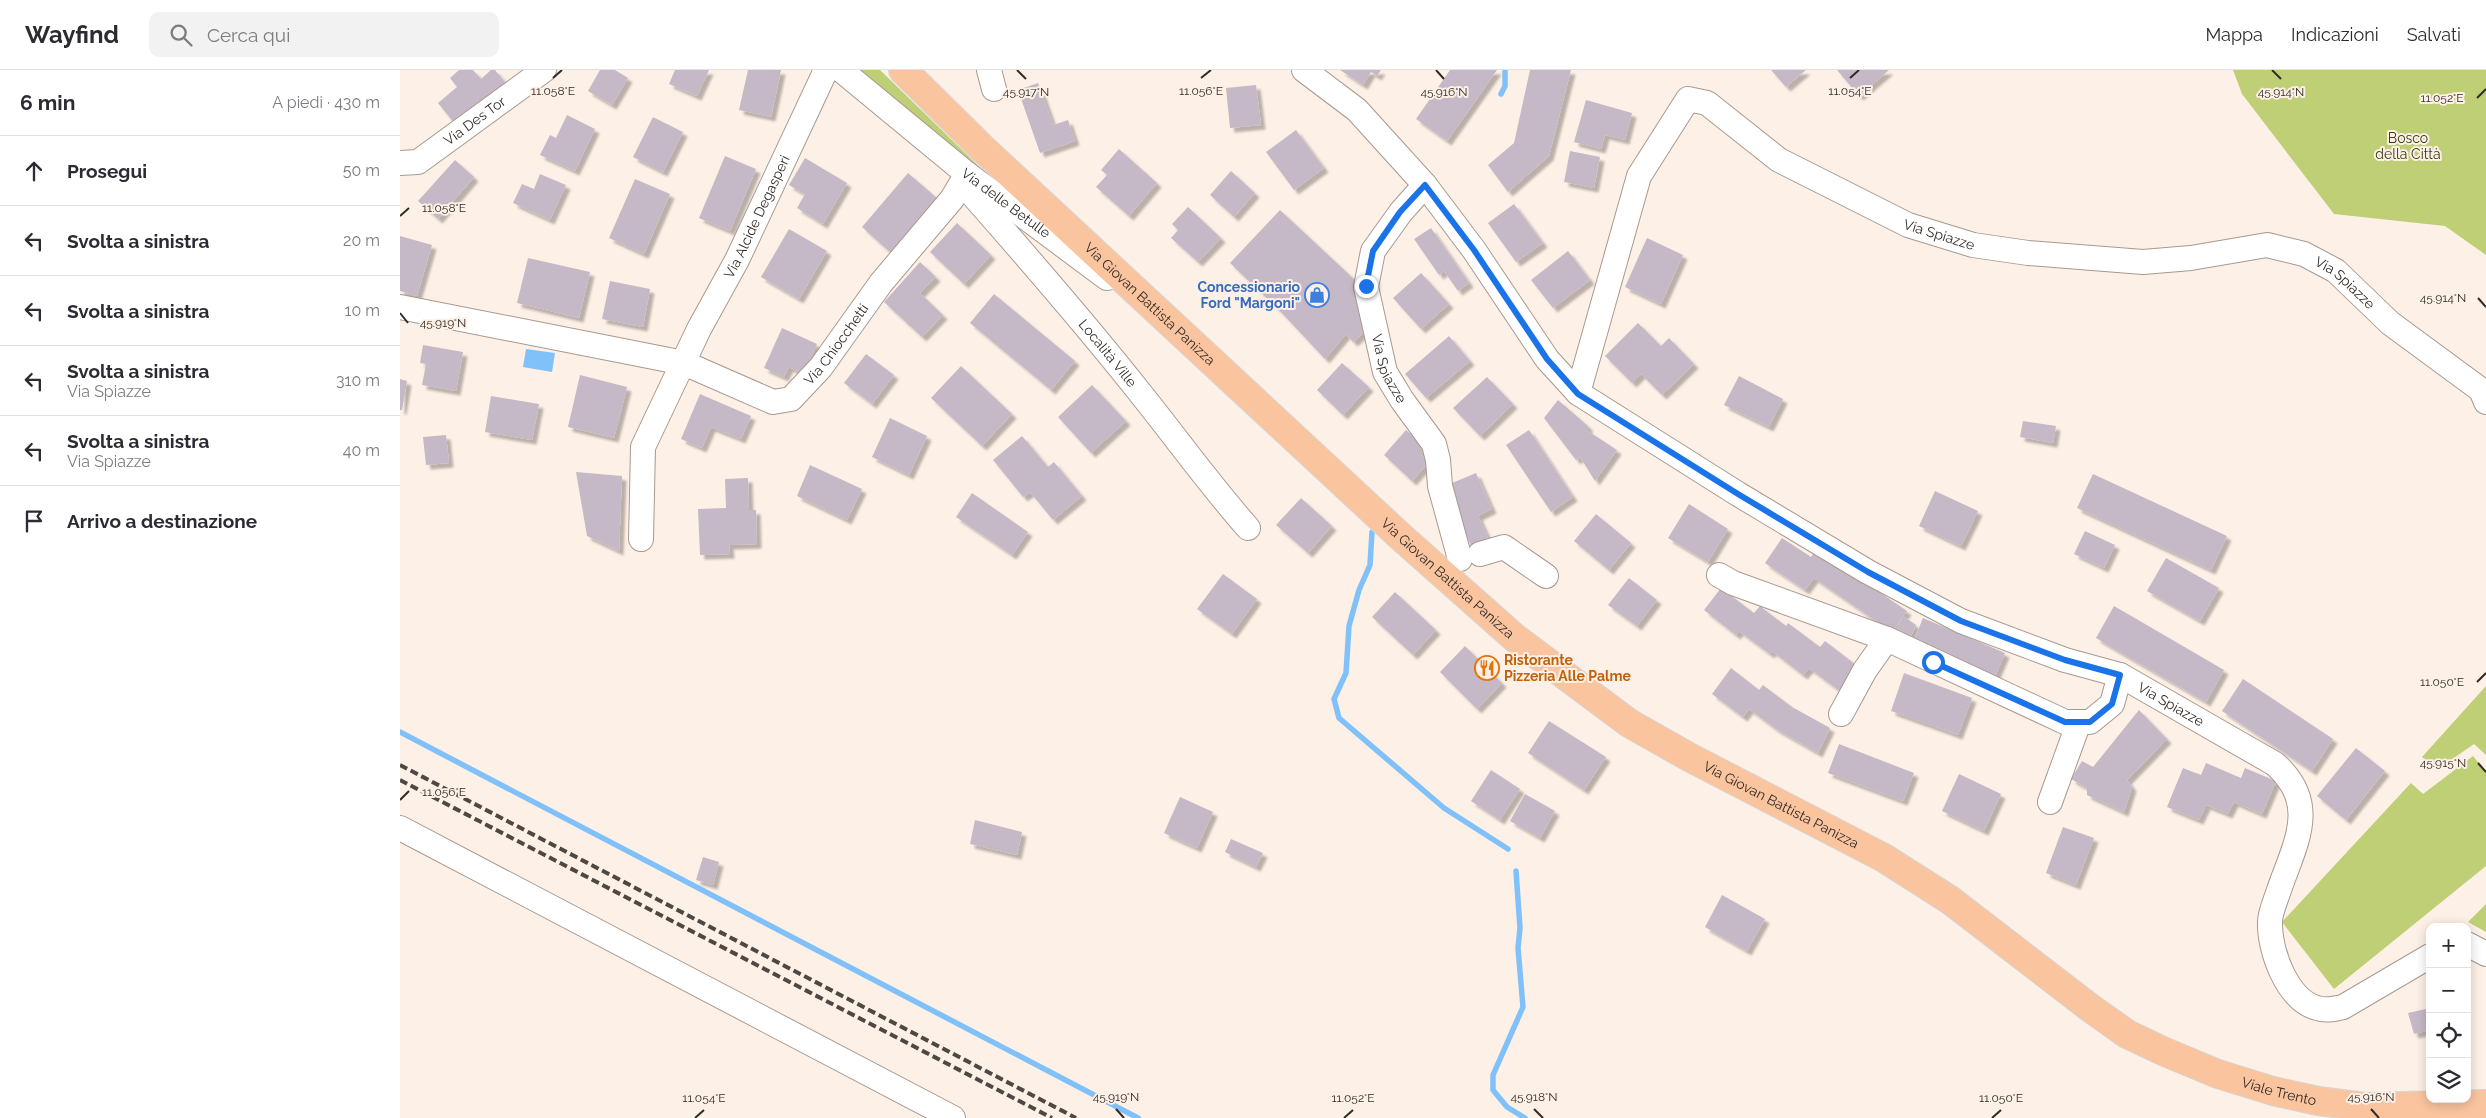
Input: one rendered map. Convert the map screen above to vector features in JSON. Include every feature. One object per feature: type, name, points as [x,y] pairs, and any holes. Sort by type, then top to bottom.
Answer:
[{"type":"main road","name":"Via Giovan Battista Panizza","points":[[903,70],[982,148],[1177,330],[1408,543],[1515,638],[1572,682],[1629,722],[1689,757],[1884,858],[1942,895],[2089,1007]]},
{"type":"main road","name":"Viale Trento","points":[[2089,1007],[2127,1034],[2165,1052],[2218,1074],[2273,1091],[2365,1107],[2486,1104]]},
{"type":"street","name":"Via Des Tor","points":[[400,163],[418,162],[544,70]]},
{"type":"street","name":"Via Alcide Degasperi","points":[[641,539],[644,447],[699,329],[737,260],[826,70]]},
{"type":"street","name":"Via delle Betulle","points":[[841,70],[960,186],[1177,330]]},
{"type":"street","name":"Via Spiazze","points":[[1304,70],[1357,110],[1425,185],[1474,250],[1547,359],[1578,394],[1860,568],[1961,621],[2065,660],[2120,675],[2275,764],[2292,782],[2299,797],[2302,819],[2299,838],[2284,876],[2270,922],[2273,944],[2282,972],[2287,984],[2301,998],[2316,1008],[2329,1010],[2343,1007],[2426,958]]},
{"type":"street","name":"Via Spiazze","points":[[1578,394],[1639,176],[1688,98],[1707,103],[1779,160],[1908,225],[1973,245],[2028,253],[2143,262],[2191,258],[2267,245],[2304,254],[2336,271],[2390,323],[2481,390],[2486,402]]},
{"type":"street","name":"Via Spiazze","points":[[1425,185],[1400,212],[1373,251],[1366,286],[1385,372],[1402,400],[1434,444],[1438,460],[1440,486],[1470,557],[1504,547],[1546,576]]},
{"type":"street","name":"Via Chiocchetti","points":[[684,363],[773,402],[791,399],[821,367],[881,282],[960,186]]},
{"type":"street","name":"Località Ville","points":[[960,186],[1050,283],[1142,395],[1217,493],[1248,528]]},
{"type":"street","points":[[400,306],[684,363]]},
{"type":"street","points":[[2485,422],[2486,417]]},
{"type":"street","points":[[1719,575],[1733,583],[1840,624],[1887,639],[2065,722],[2090,722],[2112,704],[2120,675]]},
{"type":"street","points":[[1841,714],[1865,670],[1887,639]]},
{"type":"street","points":[[2050,802],[2078,722]]},
{"type":"street","points":[[400,828],[954,1118]]},
{"type":"street","points":[[2471,946],[2486,954]]},
{"type":"green space","points":[[856,70],[880,70],[997,184]]},
{"type":"green space","name":"Bosco della Città","points":[[2233,70],[2486,70],[2486,255],[2445,226],[2334,214],[2242,94]]},
{"type":"green space","points":[[2486,686],[2486,755],[2474,744],[2438,769],[2422,757]]},
{"type":"green space","points":[[2473,756],[2486,772],[2486,866],[2334,989],[2282,922],[2411,783],[2423,794]]},
{"type":"green space","points":[[2486,904],[2486,932],[2468,922]]},
{"type":"water","points":[[526,349],[555,353],[552,372],[523,367]]},
{"type":"building","points":[[459,70],[473,70],[481,79],[491,70],[495,70],[508,86],[458,128],[438,103],[457,87],[450,78]]},
{"type":"building","points":[[600,70],[615,70],[628,78],[612,105],[588,91]]},
{"type":"building","points":[[675,70],[709,70],[697,96],[669,84]]},
{"type":"building","points":[[748,70],[781,70],[771,117],[739,110]]},
{"type":"building","points":[[1340,70],[1381,70],[1377,76],[1371,72],[1363,85]]},
{"type":"building","points":[[1450,70],[1497,70],[1447,141],[1416,119]]},
{"type":"building","points":[[1530,70],[1571,70],[1549,156],[1508,192],[1488,165],[1514,143]]},
{"type":"building","points":[[1771,70],[1806,70],[1786,87]]},
{"type":"building","points":[[1837,70],[1889,70],[1859,96]]},
{"type":"building","points":[[1038,83],[1053,125],[1068,120],[1075,141],[1040,153],[1018,90]]},
{"type":"building","points":[[1256,85],[1261,125],[1230,128],[1226,88]]},
{"type":"building","points":[[1586,100],[1632,113],[1625,140],[1605,135],[1601,149],[1574,142]]},
{"type":"building","points":[[567,115],[595,129],[575,171],[540,155],[550,135],[556,138]]},
{"type":"building","points":[[653,117],[683,132],[663,172],[633,157]]},
{"type":"building","points":[[1296,130],[1324,168],[1294,190],[1266,152]]},
{"type":"building","points":[[1119,149],[1157,183],[1129,216],[1096,187],[1107,175],[1101,170]]},
{"type":"building","points":[[1570,151],[1600,157],[1594,188],[1564,182]]},
{"type":"building","points":[[725,156],[756,169],[730,231],[699,218]]},
{"type":"building","points":[[805,158],[847,183],[823,224],[797,208],[805,194],[789,185]]},
{"type":"building","points":[[455,160],[474,177],[438,219],[418,201]]},
{"type":"building","points":[[1231,171],[1255,193],[1234,217],[1210,195]]},
{"type":"building","points":[[908,173],[938,199],[891,253],[862,227]]},
{"type":"building","points":[[540,174],[566,185],[550,220],[513,203],[522,184],[534,189]]},
{"type":"building","points":[[635,179],[670,194],[644,254],[609,238]]},
{"type":"building","points":[[1514,204],[1543,243],[1516,262],[1488,223]]},
{"type":"building","points":[[1188,207],[1221,238],[1198,262],[1171,238],[1178,230],[1172,224]]},
{"type":"building","points":[[1280,210],[1355,280],[1370,327],[1353,342],[1346,334],[1325,359],[1279,310],[1230,263]]},
{"type":"building","points":[[957,223],[991,255],[964,284],[930,252]]},
{"type":"building","points":[[1431,228],[1469,283],[1458,291],[1444,271],[1439,275],[1414,239]]},
{"type":"building","points":[[789,229],[827,251],[799,299],[761,277]]},
{"type":"building","points":[[400,236],[432,245],[417,296],[400,291]]},
{"type":"building","points":[[1647,238],[1683,255],[1661,304],[1625,287]]},
{"type":"building","points":[[1568,251],[1590,280],[1553,308],[1531,280]]},
{"type":"building","points":[[528,258],[590,272],[579,318],[517,303]]},
{"type":"building","points":[[920,262],[936,277],[920,293],[943,315],[922,337],[884,302]]},
{"type":"building","points":[[1421,273],[1449,304],[1421,329],[1393,298]]},
{"type":"building","points":[[610,281],[650,289],[643,327],[602,319]]},
{"type":"building","points":[[994,294],[1075,361],[1051,390],[970,323]]},
{"type":"building","points":[[1638,323],[1661,346],[1669,338],[1694,364],[1662,395],[1641,374],[1632,383],[1605,356]]},
{"type":"building","points":[[782,328],[817,344],[803,374],[789,367],[784,377],[764,368]]},
{"type":"building","points":[[1449,336],[1470,361],[1426,398],[1405,374]]},
{"type":"building","points":[[423,345],[463,352],[456,391],[422,385],[426,364],[420,363]]},
{"type":"building","points":[[866,354],[894,375],[872,404],[844,383]]},
{"type":"building","points":[[1342,363],[1369,387],[1343,415],[1317,390]]},
{"type":"building","points":[[961,366],[1012,414],[982,446],[931,398]]},
{"type":"building","points":[[580,375],[627,387],[614,438],[568,427]]},
{"type":"building","points":[[1739,376],[1783,399],[1769,427],[1724,405]]},
{"type":"building","points":[[1487,377],[1513,404],[1480,436],[1453,408]]},
{"type":"building","points":[[400,379],[407,381],[402,410],[400,410]]},
{"type":"building","points":[[1092,385],[1126,421],[1091,453],[1058,417]]},
{"type":"building","points":[[700,394],[751,416],[741,439],[711,427],[702,448],[681,439]]},
{"type":"building","points":[[491,396],[539,404],[532,440],[485,432]]},
{"type":"building","points":[[1558,400],[1588,426],[1588,431],[1617,450],[1595,481],[1580,457],[1576,460],[1544,418]]},
{"type":"building","points":[[890,418],[927,436],[909,475],[872,457]]},
{"type":"building","points":[[2023,421],[2056,426],[2053,443],[2020,437]]},
{"type":"building","points":[[1406,430],[1435,455],[1412,481],[1384,455]]},
{"type":"building","points":[[1529,430],[1573,497],[1551,512],[1506,445]]},
{"type":"building","points":[[446,435],[449,463],[426,465],[423,437]]},
{"type":"building","points":[[1022,436],[1048,467],[1054,462],[1082,496],[1053,520],[1030,492],[1023,497],[993,460]]},
{"type":"building","points":[[810,465],[862,489],[847,520],[797,496]]},
{"type":"building","points":[[576,472],[622,476],[619,551],[587,536]]},
{"type":"building","points":[[1476,473],[1492,509],[1478,516],[1488,538],[1471,546],[1445,486]]},
{"type":"building","points":[[2093,474],[2227,536],[2211,570],[2077,508]]},
{"type":"building","points":[[748,478],[749,510],[756,510],[757,544],[729,545],[730,554],[700,555],[698,509],[726,508],[725,479]]},
{"type":"building","points":[[1935,491],[1978,511],[1961,546],[1919,526]]},
{"type":"building","points":[[972,493],[1028,532],[1012,555],[956,517]]},
{"type":"building","points":[[1301,498],[1332,526],[1308,553],[1276,525]]},
{"type":"building","points":[[1689,504],[1728,529],[1708,562],[1668,538]]},
{"type":"building","points":[[1596,514],[1631,543],[1609,570],[1574,541]]},
{"type":"building","points":[[2085,531],[2115,545],[2104,568],[2074,554]]},
{"type":"building","points":[[1782,538],[1811,557],[1816,549],[1907,611],[1892,632],[1814,578],[1805,590],[1765,563]]},
{"type":"building","points":[[2166,558],[2219,588],[2200,621],[2147,591]]},
{"type":"building","points":[[1223,574],[1257,599],[1232,634],[1197,609]]},
{"type":"building","points":[[1629,578],[1657,600],[1637,626],[1608,605]]},
{"type":"building","points":[[1721,588],[1754,613],[1760,606],[1786,626],[1788,623],[1820,647],[1825,641],[1860,668],[1841,692],[1809,668],[1803,675],[1772,651],[1770,654],[1739,631],[1736,635],[1704,610]]},
{"type":"building","points":[[1395,592],[1436,630],[1413,655],[1372,617]]},
{"type":"building","points":[[2114,606],[2224,670],[2206,702],[2096,638]]},
{"type":"building","points":[[1903,616],[1916,625],[1911,636],[1896,631]]},
{"type":"building","points":[[1923,618],[2005,653],[1994,679],[1912,645]]},
{"type":"building","points":[[1465,646],[1502,683],[1477,709],[1440,672]]},
{"type":"building","points":[[1731,668],[1759,690],[1763,685],[1792,707],[1830,728],[1818,753],[1776,729],[1749,709],[1743,717],[1712,694]]},
{"type":"building","points":[[1904,673],[1972,698],[1958,735],[1891,711]]},
{"type":"building","points":[[2243,679],[2333,739],[2312,771],[2222,711]]},
{"type":"building","points":[[2139,710],[2167,739],[2127,780],[2132,787],[2124,812],[2087,795],[2087,788],[2071,779],[2082,761],[2093,767]]},
{"type":"building","points":[[1549,721],[1606,757],[1584,790],[1528,753]]},
{"type":"building","points":[[1839,744],[1914,773],[1903,801],[1828,773]]},
{"type":"building","points":[[2356,748],[2385,771],[2346,820],[2317,796]]},
{"type":"building","points":[[2206,763],[2241,778],[2245,768],[2276,781],[2262,814],[2234,802],[2228,814],[2206,805],[2199,820],[2167,807],[2183,768],[2201,775]]},
{"type":"building","points":[[1491,770],[1520,789],[1500,820],[1471,801]]},
{"type":"building","points":[[1959,774],[2001,794],[1984,831],[1942,811]]},
{"type":"building","points":[[1525,794],[1555,811],[1540,838],[1510,821]]},
{"type":"building","points":[[1180,797],[1213,812],[1197,848],[1164,833]]},
{"type":"building","points":[[975,820],[1022,832],[1017,855],[970,844]]},
{"type":"building","points":[[2063,827],[2094,838],[2076,885],[2046,873]]},
{"type":"building","points":[[1231,839],[1263,853],[1256,867],[1225,852]]},
{"type":"building","points":[[703,857],[719,862],[713,885],[696,880]]},
{"type":"building","points":[[1722,895],[1765,919],[1747,951],[1705,927]]},
{"type":"building","points":[[2426,1009],[2426,1031],[2414,1034],[2408,1013]]},
{"type":"waterway","points":[[1501,94],[1505,86],[1505,70]]},
{"type":"waterway","points":[[1372,532],[1370,565],[1359,590],[1349,626],[1346,673],[1334,699],[1339,718],[1444,808],[1508,849]]},
{"type":"waterway","points":[[400,732],[1138,1118]]},
{"type":"waterway","points":[[1516,871],[1520,928],[1518,948],[1523,1007],[1493,1075],[1493,1090],[1507,1107],[1525,1118]]},
{"type":"railway","points":[[400,765],[1076,1118]]},
{"type":"railway","points":[[400,780],[1052,1118]]},
{"type":"place","name":"Concessionario Ford \"Margoni\"","points":[[1317,295]]},
{"type":"place","name":"Ristorante Pizzeria Alle Palme","points":[[1487,668]]},
{"type":"route","points":[[1366,286],[1373,251],[1400,212],[1425,185],[1474,250],[1547,359],[1578,394],[1738,494],[1868,572],[1961,621],[2065,660],[2120,675],[2112,704],[2090,722],[2065,722],[1933,662]]}]
